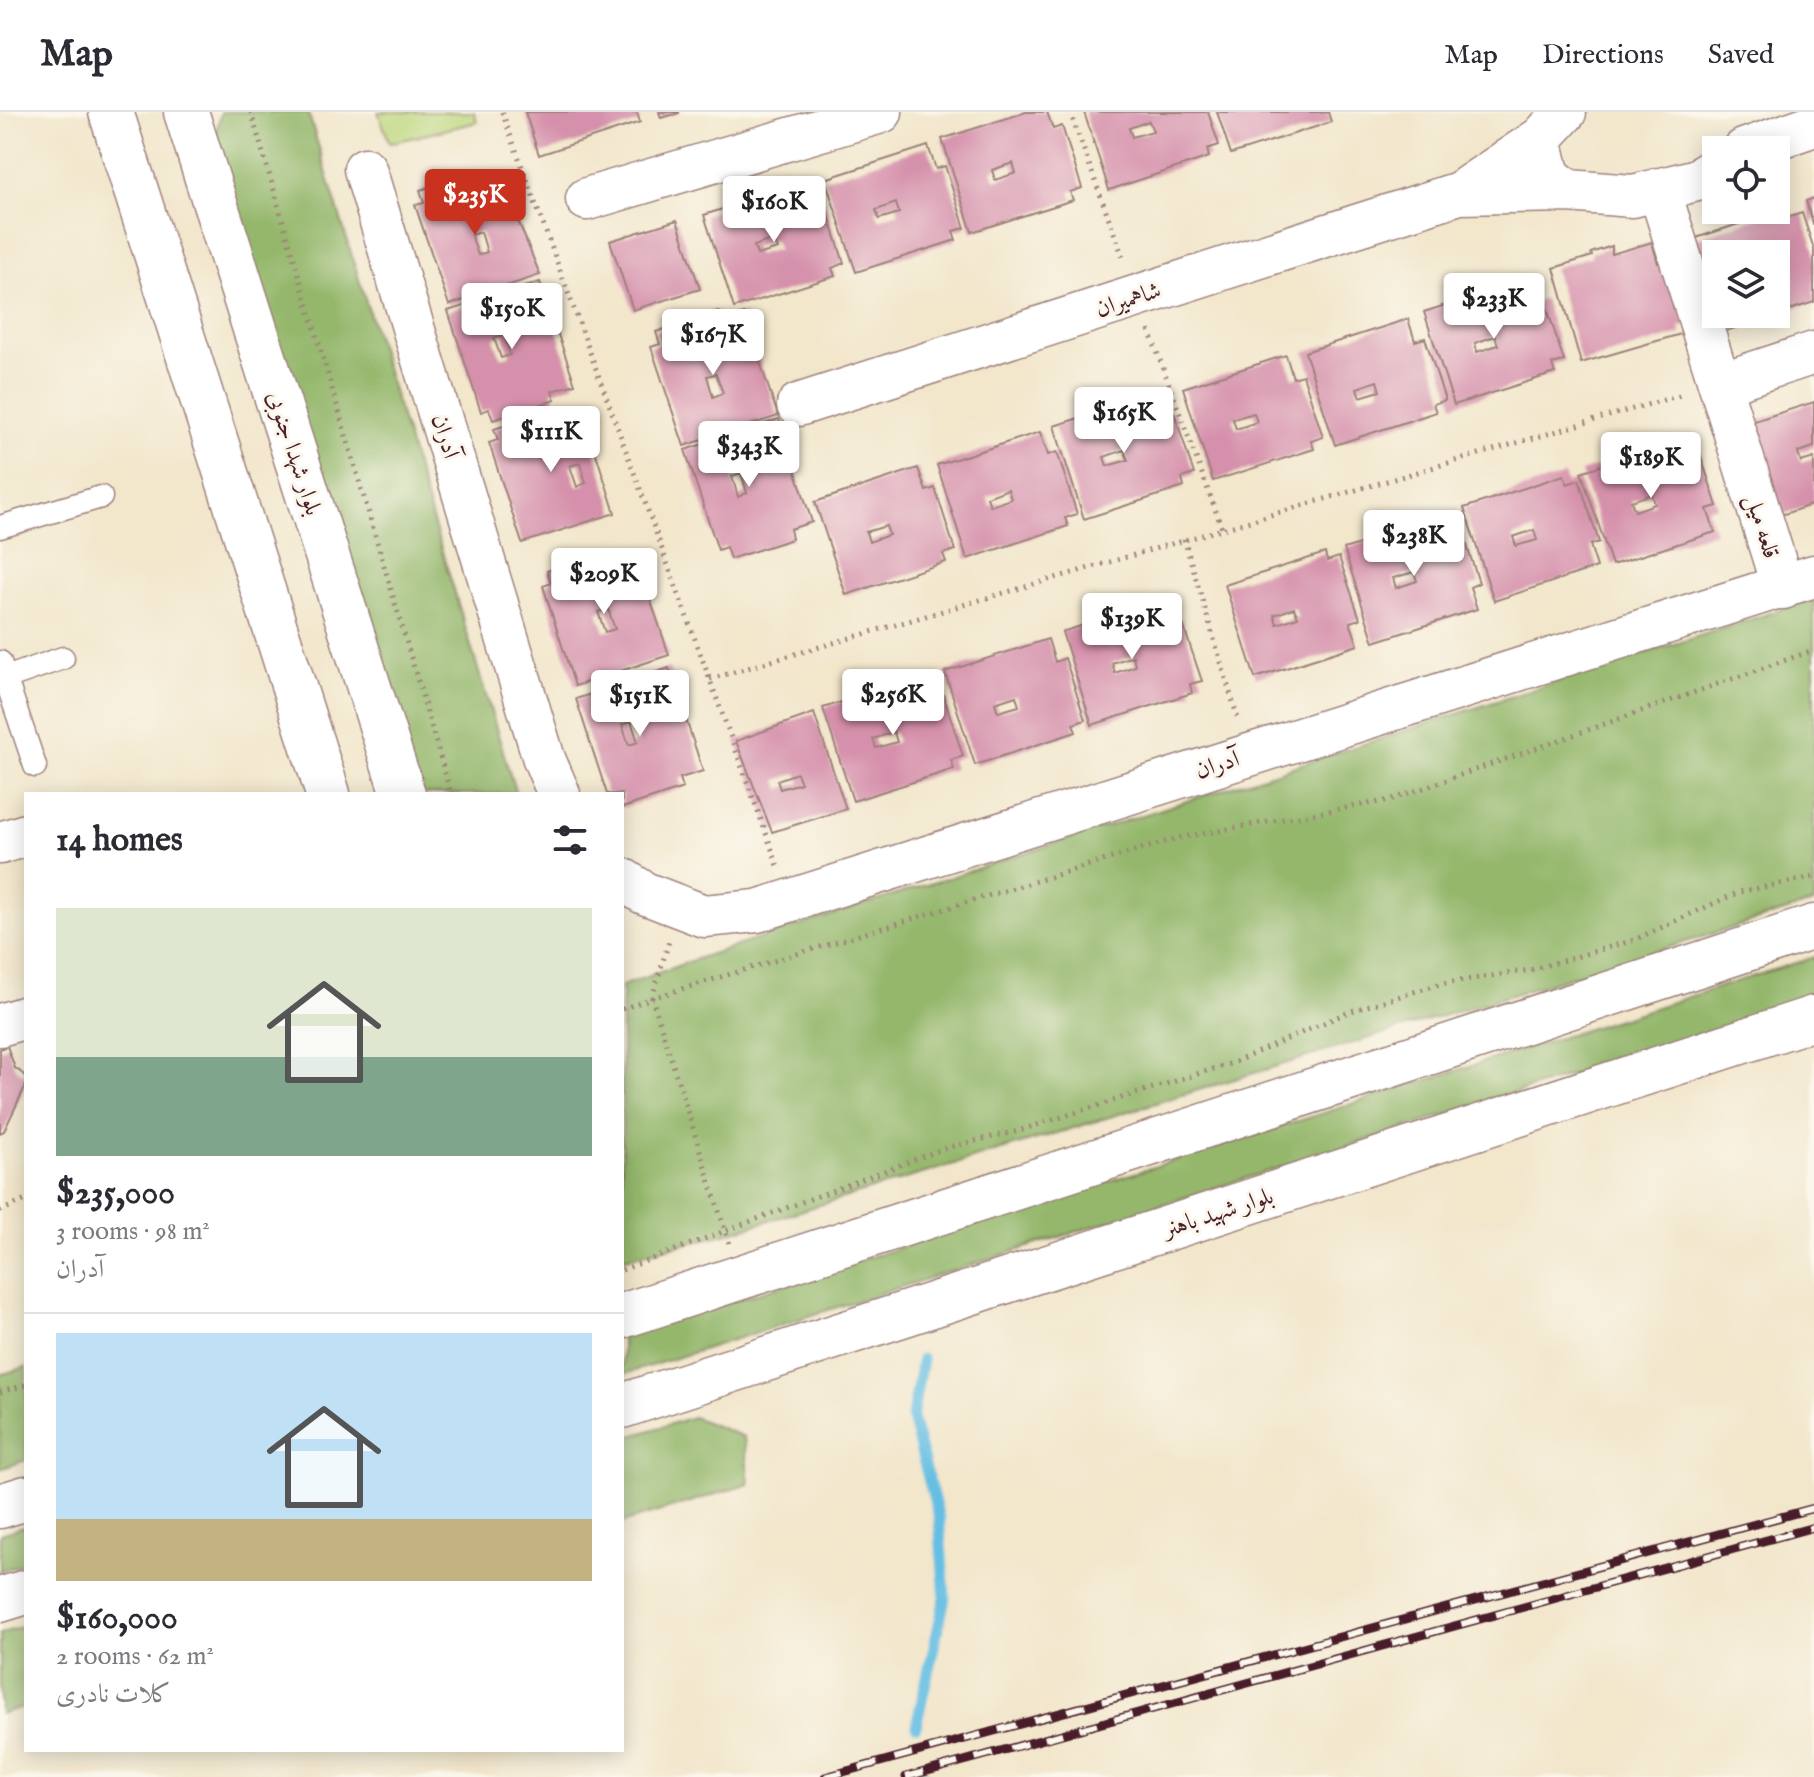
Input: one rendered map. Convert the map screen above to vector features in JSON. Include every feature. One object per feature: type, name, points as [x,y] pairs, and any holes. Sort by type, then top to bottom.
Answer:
[{"type":"main road","points":[[111,112],[323,785]]},
{"type":"main road","name":"بلوار شهدا جنوبی","points":[[186,112],[402,792]]},
{"type":"main road","points":[[624,1315],[1814,927]]},
{"type":"main road","name":"بلوار شهید باهنر","points":[[624,1405],[1814,1018]]},
{"type":"main road","points":[[0,1506],[24,1499]]},
{"type":"main road","points":[[0,1600],[24,1593]]},
{"type":"street","points":[[587,199],[881,112]]},
{"type":"street","points":[[1752,136],[1761,121],[1761,112]]},
{"type":"street","points":[[1553,125],[1542,153],[1549,176],[1568,191]]},
{"type":"street","points":[[1459,193],[1553,125]]},
{"type":"street","points":[[1783,136],[1814,125]]},
{"type":"street","name":"آدران","points":[[365,169],[544,759],[558,792]]},
{"type":"street","points":[[1459,193],[1568,191],[1633,196],[1702,177]]},
{"type":"street","name":"قلعه میل","points":[[1659,189],[1720,384],[1798,582]]},
{"type":"street","name":"شاهمیران","points":[[798,405],[1459,193]]},
{"type":"street","points":[[1720,384],[1814,353]]},
{"type":"street","name":"آدران","points":[[624,880],[644,893],[704,916],[757,911],[1798,582]]},
{"type":"street","points":[[0,843],[24,836]]},
{"type":"street","points":[[0,1025],[24,1018]]},
{"type":"lane","points":[[0,527],[101,497]]},
{"type":"lane","points":[[35,766],[2,674],[63,658]]},
{"type":"path","points":[[251,112],[450,792]]},
{"type":"path","points":[[502,112],[791,901]]},
{"type":"path","points":[[710,679],[1720,384]]},
{"type":"path","points":[[1184,539],[1249,754]]},
{"type":"path","points":[[624,1008],[1178,838],[1390,800],[1814,650]]},
{"type":"path","points":[[624,1269],[945,1148],[1033,1126],[1235,1062],[1351,1011],[1440,984],[1530,970],[1634,940],[1739,892],[1814,877]]},
{"type":"path","points":[[680,907],[652,998],[724,1231],[745,1276]]},
{"type":"path","points":[[0,1211],[24,1201]]},
{"type":"path","points":[[0,1392],[24,1386]]},
{"type":"green space","points":[[221,112],[308,112],[515,792],[414,792],[210,159]]},
{"type":"green space","points":[[378,112],[474,112],[477,122],[390,143]]},
{"type":"green space","points":[[1814,599],[1814,903],[718,1236],[624,1259],[624,985],[702,957]]},
{"type":"green space","points":[[1814,957],[1814,999],[624,1374],[624,1335]]},
{"type":"green space","points":[[24,1368],[24,1461],[0,1469],[0,1375]]},
{"type":"green space","points":[[693,1417],[744,1437],[749,1484],[624,1522],[624,1438]]},
{"type":"green space","points":[[24,1527],[24,1564],[0,1571],[0,1534]]},
{"type":"green space","points":[[24,1626],[24,1707],[0,1714],[0,1634]]},
{"type":"building","points":[[525,112],[637,112],[640,122],[539,155]]},
{"type":"building","points":[[659,112],[679,112],[679,113],[661,118]]},
{"type":"building","points":[[1026,112],[1047,112],[1053,129],[1062,126],[1082,188],[1070,192],[1073,200],[972,232],[942,139]],"holes":[[[1013,163],[1016,173],[995,180],[992,170]]]},
{"type":"building","points":[[1084,112],[1208,112],[1219,145],[1207,149],[1209,157],[1109,190]],"holes":[[[1149,121],[1153,131],[1132,137],[1129,128]]]},
{"type":"building","points":[[1217,112],[1328,112],[1331,122],[1231,154]]},
{"type":"building","points":[[928,146],[936,169],[945,166],[965,228],[953,231],[956,240],[856,272],[825,179]],"holes":[[[896,203],[899,213],[879,219],[876,210]]]},
{"type":"building","points":[[483,170],[485,180],[500,176],[540,275],[449,305],[415,205],[424,203],[420,190]],"holes":[[[481,232],[487,252],[478,255],[471,235]]]},
{"type":"building","points":[[807,182],[814,204],[824,201],[844,263],[832,268],[835,276],[734,308],[704,215]],"holes":[[[774,239],[778,249],[757,255],[754,246]]]},
{"type":"building","points":[[1814,198],[1814,223],[1813,224],[1806,201]]},
{"type":"building","points":[[1802,213],[1814,249],[1814,302],[1790,310],[1790,240],[1702,240],[1702,288],[1687,241],[1739,224],[1790,224],[1790,217]]},
{"type":"building","points":[[677,220],[700,289],[633,310],[610,241]]},
{"type":"building","points":[[1652,242],[1658,263],[1667,261],[1686,326],[1680,327],[1681,334],[1581,363],[1554,268],[1612,246],[1612,254]]},
{"type":"building","points":[[1527,279],[1534,302],[1544,299],[1564,361],[1552,364],[1555,373],[1454,405],[1424,312]],"holes":[[[1495,336],[1498,345],[1477,352],[1475,343]]]},
{"type":"building","points":[[540,282],[575,384],[552,391],[555,400],[493,420],[489,409],[481,412],[448,311]],"holes":[[[504,334],[510,355],[501,358],[494,338]]]},
{"type":"building","points":[[718,311],[721,321],[744,314],[778,416],[684,446],[651,347],[660,344],[656,332]],"holes":[[[716,374],[723,393],[713,397],[707,376]]]},
{"type":"building","points":[[1408,319],[1415,341],[1425,338],[1445,400],[1433,404],[1436,412],[1335,445],[1305,352]],"holes":[[[1377,381],[1380,391],[1360,397],[1357,388]]]},
{"type":"building","points":[[1715,328],[1735,328],[1717,334]]},
{"type":"building","points":[[1286,355],[1293,378],[1303,375],[1323,437],[1311,441],[1314,449],[1213,481],[1183,388]],"holes":[[[1254,413],[1257,422],[1236,429],[1233,419]]]},
{"type":"building","points":[[1157,393],[1164,416],[1174,412],[1194,474],[1182,478],[1184,487],[1084,519],[1054,426]],"holes":[[[1124,450],[1128,460],[1107,466],[1104,457]]]},
{"type":"building","points":[[1814,402],[1814,447],[1798,452],[1801,462],[1814,458],[1814,504],[1778,516],[1748,423]]},
{"type":"building","points":[[556,409],[559,418],[582,410],[615,513],[522,543],[489,443],[498,440],[494,429]],"holes":[[[580,463],[586,483],[577,487],[570,466]]]},
{"type":"building","points":[[779,419],[812,522],[790,529],[792,539],[730,559],[726,547],[718,550],[685,450]],"holes":[[[741,473],[747,493],[738,497],[732,476]]]},
{"type":"building","points":[[1040,432],[1048,455],[1057,452],[1077,514],[1065,518],[1068,526],[967,559],[937,465]],"holes":[[[1008,489],[1011,499],[990,506],[987,497]]]},
{"type":"building","points":[[1682,439],[1685,448],[1697,444],[1717,506],[1707,509],[1715,532],[1612,565],[1581,472]],"holes":[[[1652,494],[1655,504],[1635,511],[1631,501]]]},
{"type":"building","points":[[918,468],[926,491],[935,488],[955,550],[943,554],[946,562],[846,595],[815,502]],"holes":[[[886,526],[889,535],[869,542],[866,532]]]},
{"type":"building","points":[[1564,475],[1567,484],[1579,480],[1599,542],[1590,545],[1597,567],[1494,601],[1464,508]],"holes":[[[1534,530],[1537,540],[1516,546],[1513,537]]]},
{"type":"building","points":[[1444,517],[1447,525],[1459,521],[1479,583],[1470,587],[1477,609],[1374,642],[1344,549]],"holes":[[[1414,572],[1417,581],[1396,588],[1393,578]]]},
{"type":"building","points":[[609,551],[613,560],[635,553],[669,655],[575,686],[543,586],[551,583],[547,571]],"holes":[[[608,609],[615,629],[605,632],[598,612]]]},
{"type":"building","points":[[1325,553],[1327,561],[1339,557],[1360,619],[1350,622],[1358,645],[1255,678],[1225,585]],"holes":[[[1294,608],[1298,617],[1277,624],[1274,615]]]},
{"type":"building","points":[[1165,599],[1172,622],[1181,619],[1202,681],[1190,684],[1192,693],[1092,725],[1062,632]],"holes":[[[1133,656],[1135,666],[1115,673],[1112,663]]]},
{"type":"building","points":[[1048,639],[1055,662],[1065,658],[1085,720],[1073,724],[1076,732],[975,765],[945,672]],"holes":[[[1016,696],[1019,706],[998,712],[995,703]]]},
{"type":"building","points":[[669,668],[703,771],[680,778],[683,788],[624,807],[624,792],[606,792],[576,699]],"holes":[[[631,721],[638,742],[629,745],[622,725]]]},
{"type":"building","points":[[927,675],[934,697],[943,694],[963,756],[951,760],[954,769],[853,801],[823,708]],"holes":[[[894,732],[897,742],[876,748],[873,739]]]},
{"type":"building","points":[[814,713],[846,809],[772,832],[736,741]],"holes":[[[797,773],[801,783],[780,789],[777,780]]]},
{"type":"building","points":[[7,1046],[15,1068],[24,1075],[24,1089],[4,1131],[0,1133],[0,1049]]},
{"type":"waterway","points":[[916,1726],[945,1598],[939,1518],[912,1418],[922,1359]]},
{"type":"railway","points":[[825,1777],[1814,1508]]},
{"type":"railway","points":[[906,1777],[1814,1527]]}]
